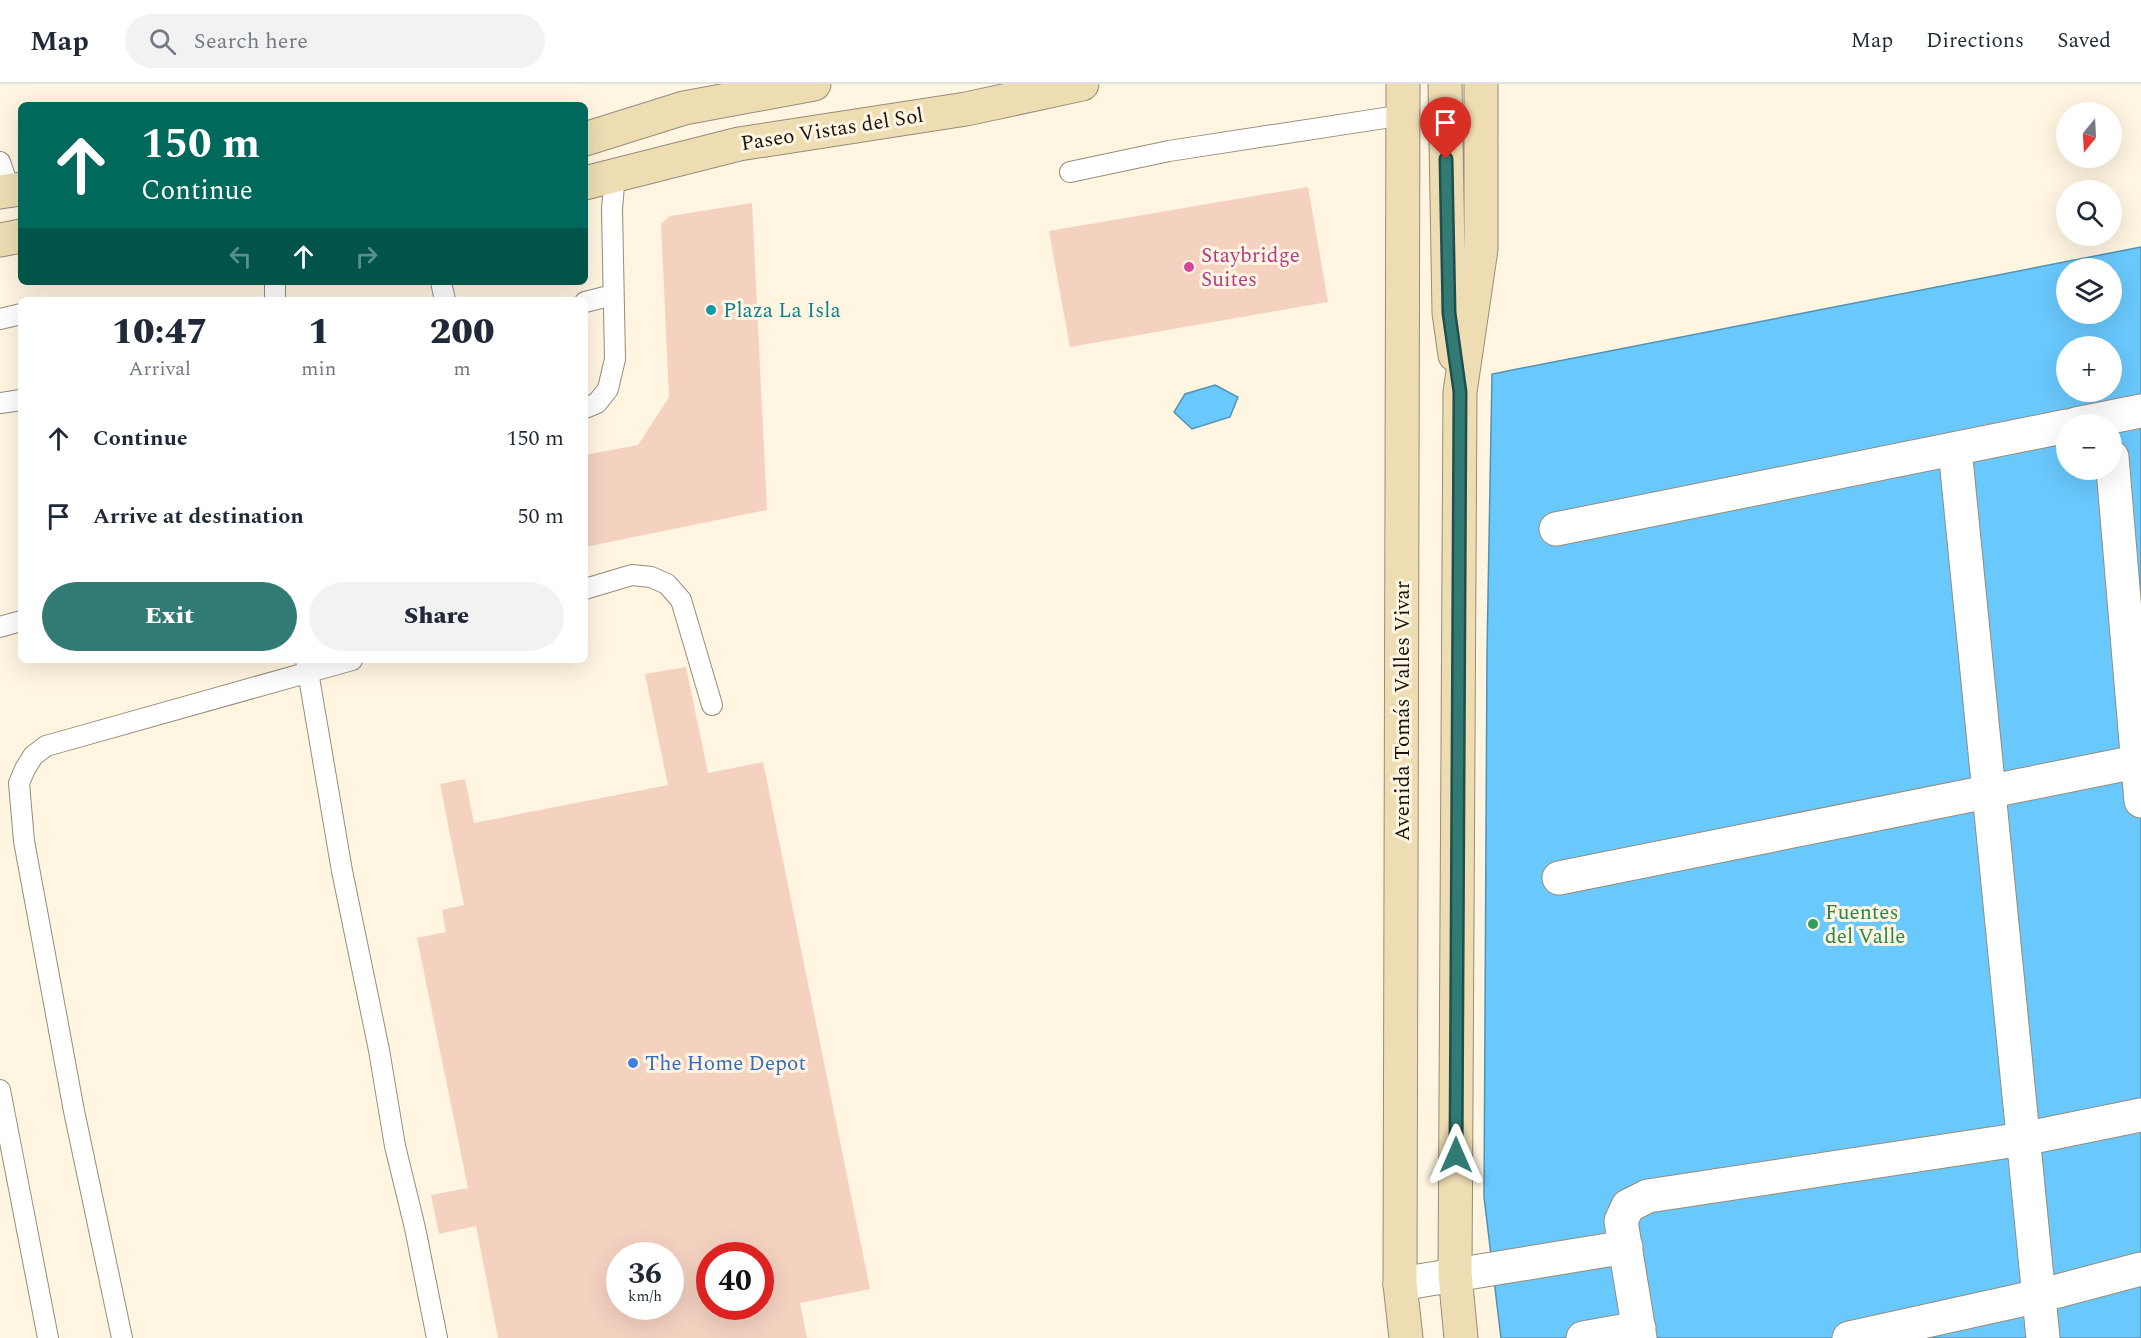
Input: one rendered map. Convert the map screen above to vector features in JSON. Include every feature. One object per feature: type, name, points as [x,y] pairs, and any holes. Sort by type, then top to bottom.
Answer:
[{"type":"street","points":[[588,138],[684,108],[814,84]]},
{"type":"street","points":[[1445,84],[1449,313],[1460,392]]},
{"type":"street","points":[[1461,1338],[1455,1274],[1460,392],[1481,249],[1481,84]]},
{"type":"street","name":"Paseo Vistas del Sol","points":[[600,178],[739,144],[963,96],[1068,85]]},
{"type":"street","name":"Avenida Tomás Valles Vivar","points":[[1404,100],[1400,1284],[1406,1338]]},
{"type":"street","points":[[0,240],[18,237]]},
{"type":"street","points":[[2122,417],[2141,411]]},
{"type":"street","points":[[1556,529],[2056,428]]},
{"type":"street","points":[[1955,449],[2043,1338]]},
{"type":"street","points":[[2114,480],[2141,801]]},
{"type":"street","points":[[1559,878],[2139,762]]},
{"type":"street","points":[[1583,1338],[1640,1333],[1622,1221],[1628,1206],[1648,1196],[2024,1139],[2141,1115]]},
{"type":"street","points":[[1400,1284],[1626,1247]]},
{"type":"street","points":[[1849,1338],[2039,1296],[2141,1269]]},
{"type":"lane","points":[[1070,172],[1404,100]]},
{"type":"lane","points":[[588,407],[597,403],[608,389],[615,359],[612,209],[600,178]]},
{"type":"lane","points":[[588,301],[613,295]]},
{"type":"lane","points":[[0,319],[18,315]]},
{"type":"lane","points":[[0,403],[18,400]]},
{"type":"lane","points":[[588,588],[632,575],[651,577],[667,584],[681,600],[712,705]]},
{"type":"lane","points":[[0,627],[18,622]]},
{"type":"lane","points":[[122,1338],[46,963],[24,841],[19,783],[33,756],[46,746],[307,667],[333,663]]},
{"type":"lane","points":[[307,667],[395,1146],[437,1338]]},
{"type":"lane","points":[[0,1090],[48,1338]]},
{"type":"water","name":"Fuentes del Valle","points":[[2141,247],[2141,1338],[1501,1338],[1484,1197],[1487,652],[1492,374],[2056,264],[2056,324],[2122,324],[2122,258],[2085,258]]},
{"type":"water","points":[[1215,385],[1238,397],[1230,417],[1192,429],[1174,412],[1185,394]]},
{"type":"building","name":"Staybridge Suites","points":[[1308,187],[1328,302],[1070,347],[1049,231]]},
{"type":"building","name":"Plaza La Isla","points":[[752,203],[767,510],[588,546],[588,454],[638,445],[669,397],[661,224],[670,216]]},
{"type":"building","name":"The Home Depot","points":[[686,667],[708,773],[763,762],[870,1289],[800,1303],[807,1338],[498,1338],[476,1226],[439,1234],[431,1195],[468,1188],[417,938],[446,932],[442,910],[464,905],[440,784],[465,779],[474,823],[668,785],[645,674]]},
{"type":"place","name":"Staybridge Suites","points":[[1189,267]]},
{"type":"place","name":"Plaza La Isla","points":[[711,310]]},
{"type":"place","name":"Fuentes del Valle","points":[[1813,924]]},
{"type":"place","name":"The Home Depot","points":[[633,1063]]},
{"type":"route","points":[[1446,159],[1449,313],[1460,392],[1456,1155]]}]
